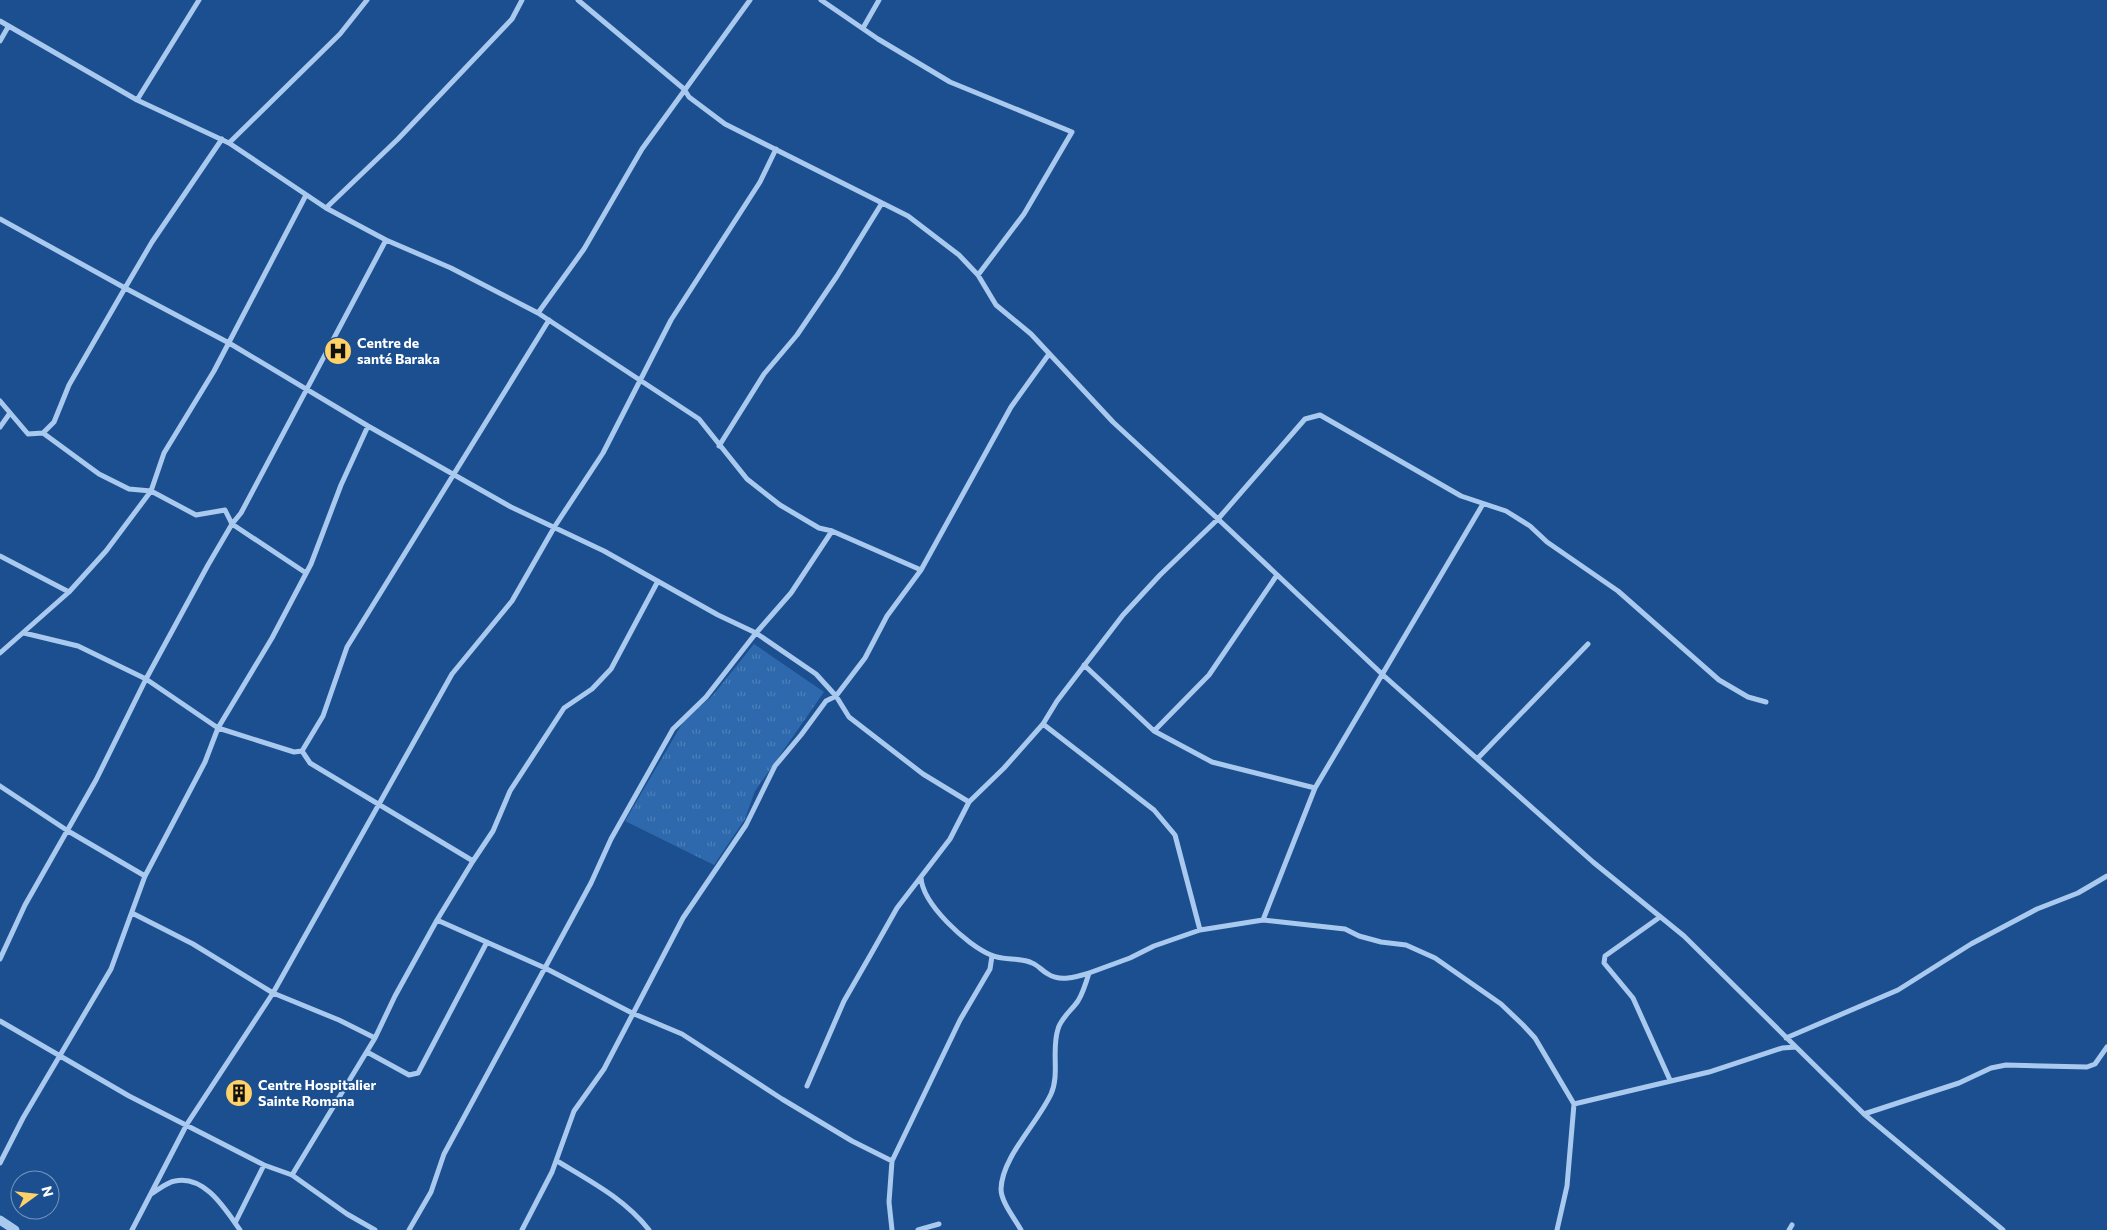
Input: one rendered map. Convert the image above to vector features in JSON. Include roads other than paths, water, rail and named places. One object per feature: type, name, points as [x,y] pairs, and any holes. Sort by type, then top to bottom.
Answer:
[{"type":"street","points":[[138,100],[199,0]]},
{"type":"street","points":[[229,143],[340,34],[368,0]]},
{"type":"street","points":[[326,208],[398,139],[512,19],[522,0]]},
{"type":"street","points":[[578,0],[684,89],[689,97],[725,124],[908,216],[959,255],[978,275],[996,305],[1032,334],[1113,422],[1383,675],[1593,862],[1684,936],[1864,1114],[2003,1230]]},
{"type":"street","points":[[538,313],[584,249],[642,149],[750,0]]},
{"type":"street","points":[[821,0],[950,82],[1072,132],[1024,214],[978,275]]},
{"type":"street","points":[[863,28],[879,0]]},
{"type":"street","points":[[0,21],[138,100],[229,143],[306,197],[326,208],[386,240],[451,268],[538,313],[610,358],[639,380],[699,419],[746,479],[780,505],[819,528],[832,531],[921,570]]},
{"type":"street","points":[[0,42],[8,27]]},
{"type":"street","points":[[43,433],[54,422],[69,385],[152,242],[222,139]]},
{"type":"street","points":[[132,1230],[187,1124],[273,993],[452,674],[512,601],[554,526],[603,453],[671,320],[760,182],[776,149]]},
{"type":"street","points":[[0,653],[69,592],[106,550],[150,491],[164,453],[229,343],[306,197]]},
{"type":"street","points":[[719,446],[764,374],[797,336],[882,202]]},
{"type":"street","points":[[0,219],[229,343],[452,474],[511,506],[604,550],[718,615],[756,633],[816,674],[836,696],[849,717],[923,774],[969,802]]},
{"type":"street","points":[[0,959],[25,905],[68,831],[146,679],[232,524],[241,513],[386,240]]},
{"type":"street","points":[[302,751],[323,716],[341,658],[347,647],[548,320]]},
{"type":"street","points":[[522,1230],[557,1161],[574,1111],[604,1069],[683,918],[746,825],[775,766],[801,736],[826,701],[836,696],[865,658],[887,616],[921,570],[1011,407],[1049,354]]},
{"type":"street","points":[[0,402],[28,434],[43,433],[99,474],[129,489],[150,491],[196,515],[225,510],[232,524],[306,573]]},
{"type":"street","points":[[0,427],[10,413]]},
{"type":"street","points":[[807,1086],[844,1001],[897,908],[950,839],[969,802],[1004,768],[1043,724],[1057,701],[1123,614],[1218,519],[1305,419],[1320,415],[1461,496],[1506,511],[1586,570],[1618,591],[1719,680],[1748,697],[1766,702]]},
{"type":"street","points":[[0,1163],[23,1118],[111,969],[145,876],[205,762],[218,728],[272,638],[306,573],[341,485],[368,426]]},
{"type":"street","points":[[1263,920],[1315,788],[1482,504]]},
{"type":"street","points":[[409,1230],[430,1192],[444,1154],[592,883],[611,839],[673,729],[706,697],[756,633],[792,593],[832,531]]},
{"type":"street","points":[[0,556],[69,592]]},
{"type":"street","points":[[1154,732],[1209,675],[1277,575]]},
{"type":"street","points":[[292,1174],[375,1038],[395,996],[437,920],[493,831],[510,791],[564,708],[592,689],[612,669],[658,581]]},
{"type":"street","points":[[24,632],[78,646],[146,679],[218,728],[294,752],[302,751]]},
{"type":"street","points":[[1478,758],[1588,644]]},
{"type":"street","points":[[1084,666],[1154,732],[1212,762],[1315,788]]},
{"type":"street","points":[[1043,724],[1154,810],[1175,835],[1200,930]]},
{"type":"street","points":[[302,751],[310,763],[473,861]]},
{"type":"street","points":[[0,786],[68,831],[145,876]]},
{"type":"street","points":[[1786,1038],[1898,990],[1980,940],[2037,909],[2078,893],[2107,876]]},
{"type":"street","points":[[921,877],[925,895],[954,928],[975,947],[992,956],[1031,962],[1050,976],[1056,977],[1074,977],[1088,973],[1200,930],[1263,920],[1345,929],[1359,936],[1382,942],[1406,945],[1435,958],[1501,1004],[1524,1025],[1574,1104],[1567,1186],[1557,1230]]},
{"type":"street","points":[[132,913],[193,944],[273,993],[339,1020],[375,1038]]},
{"type":"street","points":[[1660,918],[1605,956],[1604,963],[1633,998],[1670,1080]]},
{"type":"street","points":[[437,920],[545,968],[632,1013],[682,1034],[782,1099],[852,1141],[892,1161]]},
{"type":"street","points":[[367,1052],[409,1075],[418,1073],[487,942]]},
{"type":"street","points":[[892,1230],[889,1202],[892,1161],[960,1020],[990,969],[992,956]]},
{"type":"street","points":[[1021,1230],[1001,1191],[1003,1180],[1012,1156],[1039,1117],[1052,1092],[1057,1030],[1085,988],[1088,973]]},
{"type":"street","points":[[0,1021],[129,1096],[264,1165],[292,1174],[347,1214],[375,1230]]},
{"type":"street","points":[[1574,1104],[1709,1072],[1782,1048],[1796,1047]]},
{"type":"street","points":[[1864,1114],[1959,1083],[1998,1067],[2087,1067],[2095,1064],[2107,1047]]},
{"type":"street","points":[[557,1161],[617,1198],[640,1217],[649,1230]]},
{"type":"street","points":[[236,1223],[264,1165]]},
{"type":"street","points":[[151,1194],[174,1181],[188,1180],[200,1184],[211,1193],[240,1230]]},
{"type":"street","points":[[0,1220],[15,1230]]},
{"type":"street","points":[[918,1230],[939,1224]]},
{"type":"place","name":"Centre de santé Baraka","points":[[338,351]]},
{"type":"place","name":"Centre Hospitalier Sainte Romana","points":[[239,1093]]}]
